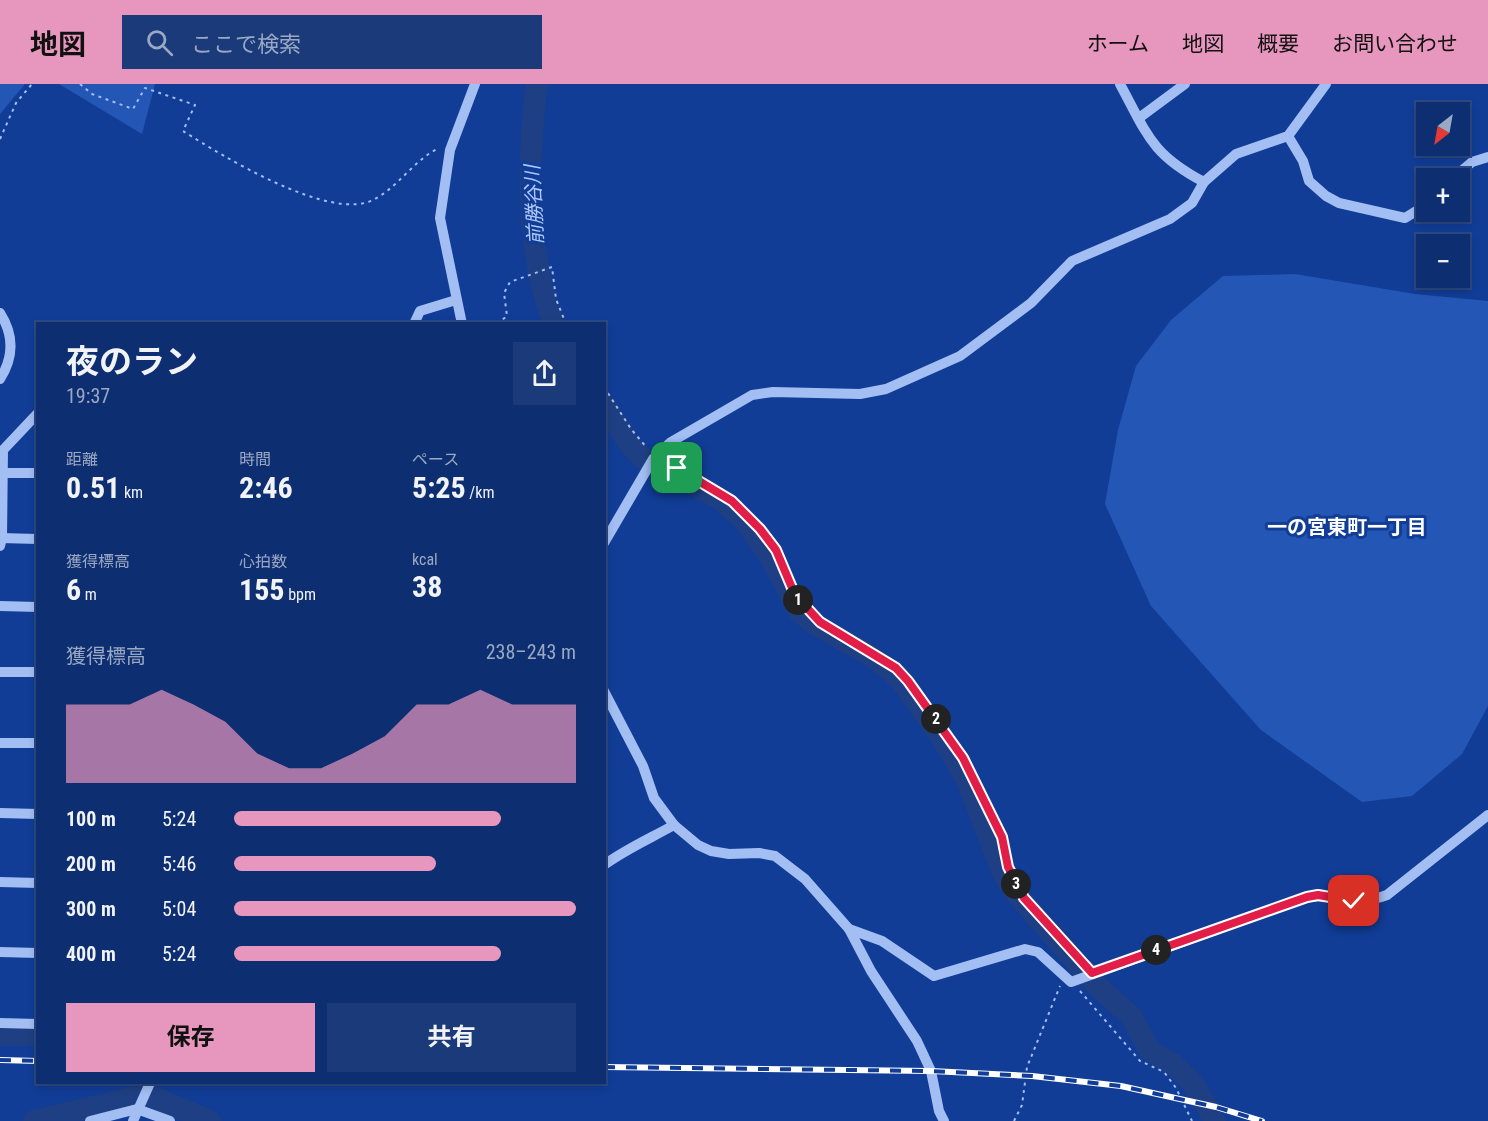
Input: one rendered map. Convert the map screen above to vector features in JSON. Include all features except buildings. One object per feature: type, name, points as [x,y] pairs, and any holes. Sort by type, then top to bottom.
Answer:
[{"type":"street","points":[[462,322],[440,218],[445,173],[453,142],[474,84]]},
{"type":"street","points":[[1120,84],[1155,148],[1177,167],[1204,182]]},
{"type":"street","points":[[1139,118],[1185,84]]},
{"type":"street","points":[[606,540],[654,455],[671,441],[752,395],[773,392],[860,394],[886,389],[960,356],[1031,303],[1072,261],[1170,219],[1192,203],[1204,182],[1236,154],[1288,136],[1326,84]]},
{"type":"street","points":[[1288,136],[1303,161],[1309,181],[1326,196],[1339,203],[1405,218],[1416,211]]},
{"type":"street","points":[[1465,168],[1472,162],[1488,157]]},
{"type":"street","points":[[415,322],[420,311],[456,300]]},
{"type":"street","points":[[0,313],[11,342],[10,364],[0,379]]},
{"type":"street","points":[[36,415],[3,450],[1,541],[36,539]]},
{"type":"street","points":[[2,473],[36,473]]},
{"type":"street","points":[[0,606],[36,607]]},
{"type":"street","points":[[0,672],[36,672]]},
{"type":"street","points":[[606,695],[643,766],[654,798],[674,825],[698,845],[711,851],[775,856],[805,879],[849,929],[871,971],[917,1041],[931,1071],[939,1111],[944,1121]]},
{"type":"street","points":[[0,743],[36,743]]},
{"type":"street","points":[[0,813],[36,814]]},
{"type":"street","points":[[849,929],[882,941],[934,976],[1025,949],[1038,952],[1068,980],[1307,897],[1318,895],[1373,901],[1389,894],[1488,815]]},
{"type":"street","points":[[606,864],[627,849],[639,845],[674,825]]},
{"type":"street","points":[[0,882],[36,883]]},
{"type":"street","points":[[0,952],[36,953]]},
{"type":"street","points":[[0,1023],[36,1024]]},
{"type":"street","points":[[133,1121],[150,1084]]},
{"type":"street","points":[[90,1121],[137,1109],[170,1121]]},
{"type":"path","points":[[0,139],[16,103],[32,84]]},
{"type":"path","points":[[80,84],[92,94],[133,109],[145,88],[195,105],[183,131],[235,164],[341,206],[367,203],[375,199],[396,185],[427,154],[453,142]]},
{"type":"path","points":[[500,322],[507,316],[504,293],[510,282],[552,267],[556,299],[565,322]]},
{"type":"path","points":[[606,390],[631,429],[654,455],[715,489],[739,508],[776,550],[795,595],[810,613],[834,633],[896,668],[908,681],[963,758],[1002,837],[1008,867],[1024,898],[1092,973]]},
{"type":"path","points":[[1014,1121],[1022,1105],[1027,1067],[1068,980],[1140,1061],[1164,1072],[1176,1088],[1192,1121]]},
{"type":"shaded area","points":[[0,84],[25,84],[0,114]]},
{"type":"shaded area","points":[[59,84],[155,84],[142,134]]},
{"type":"shaded area","points":[[1295,274],[1415,294],[1488,301],[1488,706],[1462,754],[1412,796],[1362,802],[1261,730],[1151,606],[1105,504],[1118,430],[1136,366],[1171,320],[1223,276]]},
{"type":"waterway","name":"前勝谷川","points":[[537,84],[532,143],[531,206],[538,267],[553,322]]},
{"type":"waterway","name":"前勝谷川","points":[[606,407],[626,439],[641,457],[720,499],[745,521],[771,558],[799,611],[814,624],[870,655],[899,678],[941,736],[966,778],[1003,873],[1014,891],[1097,986],[1131,1016],[1150,1051],[1173,1064],[1193,1083],[1215,1121]]},
{"type":"waterway","points":[[0,1035],[36,1035]]},
{"type":"waterway","points":[[34,1121],[140,1096],[153,1097],[210,1121]]},
{"type":"railway","points":[[0,1060],[36,1061]]},
{"type":"railway","points":[[606,1067],[931,1071],[1032,1076],[1121,1086],[1216,1107],[1262,1121]]},
{"type":"district","name":"一の宮東町一丁目","points":[[1347,527]]},
{"type":"route","points":[[677,468],[732,501],[760,529],[776,550],[795,595],[820,622],[834,633],[896,668],[908,681],[963,758],[1002,837],[1008,867],[1024,898],[1092,973],[1307,897],[1318,895],[1354,901]]}]
